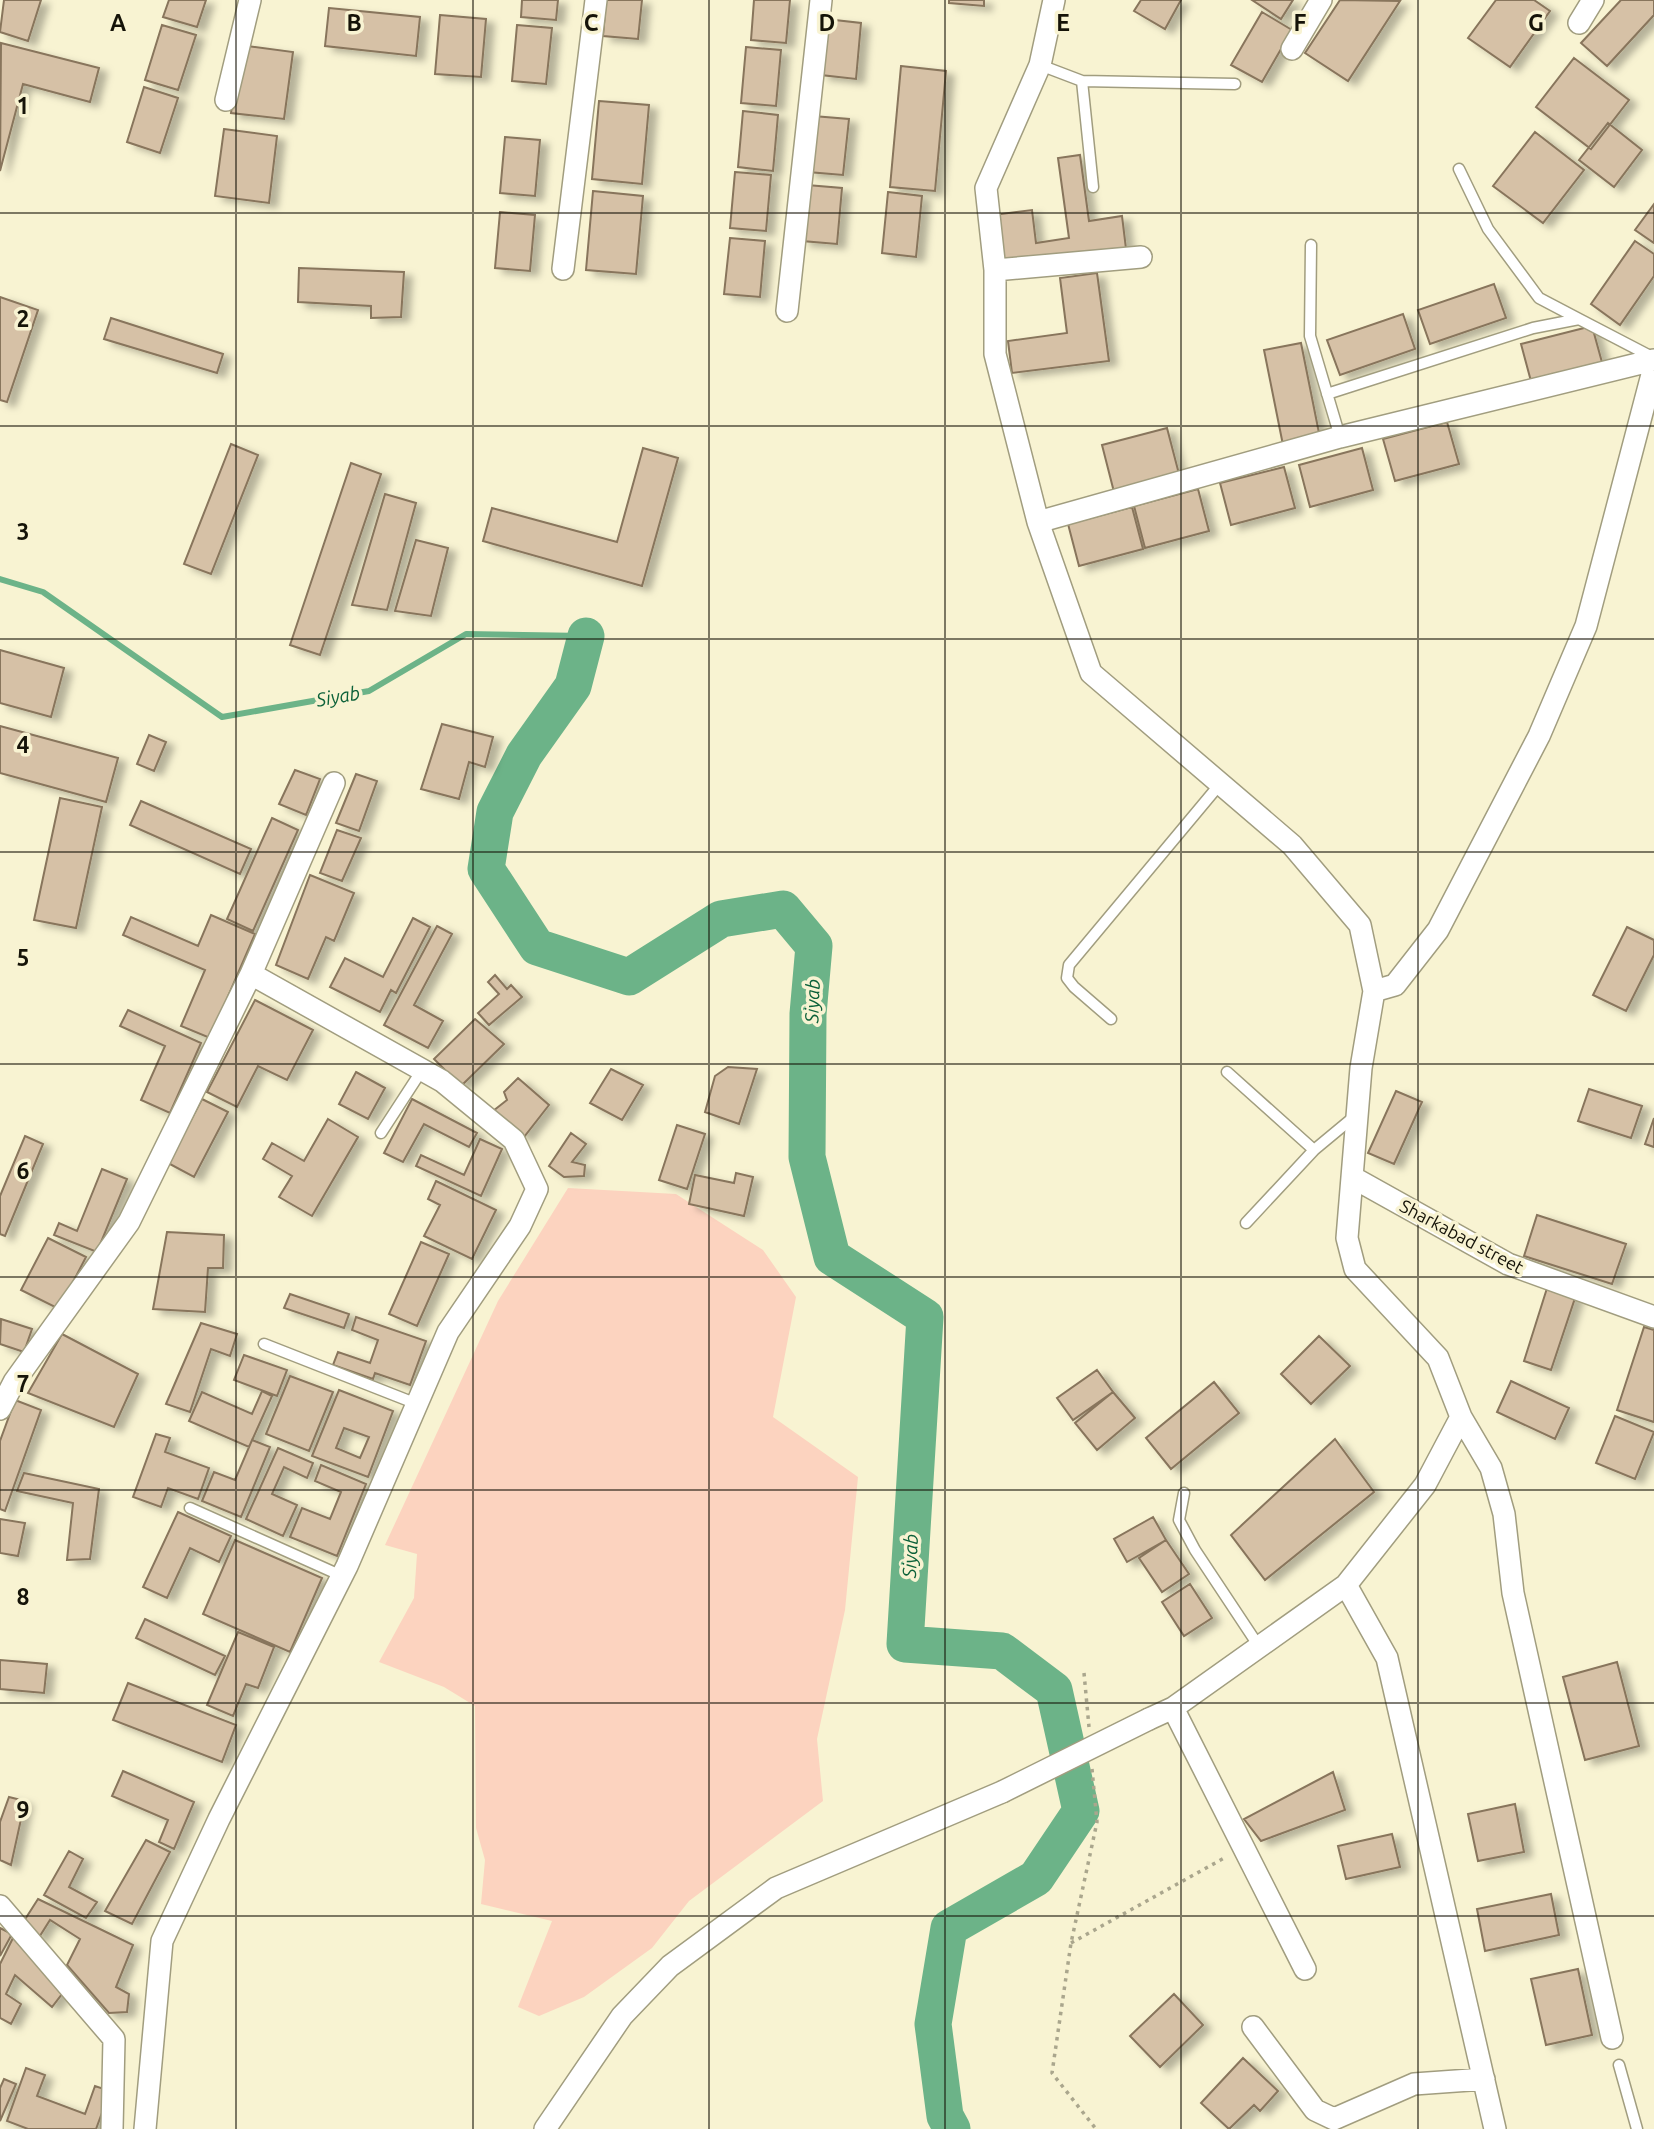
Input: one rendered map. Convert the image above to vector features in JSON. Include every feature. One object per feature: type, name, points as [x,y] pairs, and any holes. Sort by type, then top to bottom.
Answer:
[{"type":"street","points":[[226,100],[250,0]]},
{"type":"street","points":[[563,269],[596,0]]},
{"type":"street","points":[[787,311],[821,0]]},
{"type":"street","points":[[1054,0],[1040,65],[986,188],[995,270],[995,354],[1038,522],[1091,673],[1292,845],[1360,925],[1374,991],[1361,1068],[1347,1238],[1355,1269],[1438,1358],[1461,1417],[1491,1468],[1504,1514],[1513,1593],[1612,2038]]},
{"type":"street","points":[[1292,49],[1321,0]]},
{"type":"street","points":[[1578,23],[1593,0]]},
{"type":"street","points":[[995,270],[1141,257]]},
{"type":"street","points":[[1038,522],[1340,437],[1654,359]]},
{"type":"street","points":[[1374,991],[1395,985],[1438,930],[1539,736],[1586,626],[1654,367]]},
{"type":"street","points":[[0,1409],[13,1382],[129,1222],[251,974],[334,783]]},
{"type":"street","points":[[145,2129],[162,1941],[219,1819],[342,1576],[448,1332],[520,1226],[537,1189],[514,1139],[442,1082],[251,974]]},
{"type":"street","name":"Sharkabad street","points":[[1352,1177],[1508,1264],[1654,1317]]},
{"type":"street","points":[[544,2129],[622,2016],[681,1958],[776,1888],[1002,1792],[1173,1708],[1346,1585],[1425,1485],[1461,1417]]},
{"type":"street","points":[[1346,1585],[1387,1658],[1495,2129]]},
{"type":"street","points":[[1173,1708],[1305,1969]]},
{"type":"street","points":[[0,1906],[114,2039],[112,2129]]},
{"type":"street","points":[[1253,2027],[1315,2110],[1335,2119],[1415,2084],[1484,2079]]},
{"type":"lane","points":[[1040,65],[1082,81],[1235,84]]},
{"type":"lane","points":[[1082,81],[1093,187]]},
{"type":"lane","points":[[1459,169],[1488,229],[1539,299],[1654,359]]},
{"type":"lane","points":[[1311,245],[1310,336],[1340,437]]},
{"type":"lane","points":[[1327,394],[1533,328],[1578,319]]},
{"type":"lane","points":[[1111,1019],[1074,987],[1067,978],[1069,965],[1220,784]]},
{"type":"lane","points":[[381,1133],[422,1070]]},
{"type":"lane","points":[[1227,1072],[1314,1150]]},
{"type":"lane","points":[[1246,1223],[1314,1150],[1357,1114]]},
{"type":"lane","points":[[264,1344],[417,1404]]},
{"type":"lane","points":[[1184,1493],[1179,1520],[1195,1550],[1260,1648]]},
{"type":"lane","points":[[190,1508],[342,1576]]},
{"type":"lane","points":[[1619,2065],[1637,2129]]},
{"type":"path","points":[[1084,1673],[1090,1741]]},
{"type":"path","points":[[1092,1768],[1097,1822],[1071,1943],[1052,2073],[1096,2129]]},
{"type":"path","points":[[1071,1943],[1244,1847]]},
{"type":"shaded area","points":[[568,1188],[676,1194],[763,1250],[796,1297],[773,1417],[858,1477],[845,1610],[817,1739],[823,1801],[689,1901],[652,1948],[584,1997],[539,2016],[518,2007],[552,1921],[481,1904],[485,1860],[476,1828],[475,1706],[444,1687],[379,1662],[414,1598],[417,1554],[385,1545],[498,1301]]},
{"type":"building","points":[[4,0],[41,0],[28,41],[0,32]]},
{"type":"building","points":[[169,0],[206,0],[197,27],[163,17]]},
{"type":"building","points":[[522,0],[558,0],[556,20],[521,17]]},
{"type":"building","points":[[606,0],[642,0],[638,39],[603,36]]},
{"type":"building","points":[[754,0],[790,0],[786,43],[751,40]]},
{"type":"building","points":[[949,0],[984,0],[984,6],[949,3]]},
{"type":"building","points":[[1141,0],[1181,0],[1165,29],[1134,11]]},
{"type":"building","points":[[1252,0],[1293,0],[1281,19]]},
{"type":"building","points":[[1340,0],[1400,1],[1348,81],[1305,53]]},
{"type":"building","points":[[1496,0],[1534,0],[1550,11],[1510,67],[1468,38]]},
{"type":"building","points":[[1621,0],[1654,0],[1654,15],[1607,66],[1581,43]]},
{"type":"building","points":[[329,8],[420,17],[416,56],[325,46]]},
{"type":"building","points":[[1262,12],[1292,30],[1262,82],[1231,65]]},
{"type":"building","points":[[440,15],[486,19],[481,77],[435,74]]},
{"type":"building","points":[[826,19],[861,23],[856,79],[821,75]]},
{"type":"building","points":[[162,25],[196,35],[178,90],[145,80]]},
{"type":"building","points":[[517,25],[552,28],[546,84],[512,81]]},
{"type":"building","points":[[1,43],[99,68],[90,102],[23,84],[0,171]]},
{"type":"building","points":[[240,45],[293,52],[284,119],[231,113]]},
{"type":"building","points":[[746,47],[781,50],[776,106],[741,103]]},
{"type":"building","points":[[1574,58],[1629,100],[1591,149],[1536,107]]},
{"type":"building","points":[[901,66],[946,71],[935,191],[890,187]]},
{"type":"building","points":[[144,87],[178,98],[160,153],[127,142]]},
{"type":"building","points":[[599,101],[649,105],[642,184],[592,179]]},
{"type":"building","points":[[743,111],[778,115],[773,171],[738,167]]},
{"type":"building","points":[[813,116],[849,119],[843,175],[808,172]]},
{"type":"building","points":[[1608,123],[1642,150],[1614,187],[1579,160]]},
{"type":"building","points":[[224,129],[277,136],[269,203],[215,196]]},
{"type":"building","points":[[1535,132],[1584,170],[1543,223],[1493,186]]},
{"type":"building","points":[[505,137],[540,140],[535,196],[500,193]]},
{"type":"building","points":[[1080,155],[1089,221],[1122,216],[1126,249],[1001,267],[993,215],[1032,210],[1036,243],[1069,238],[1058,158]]},
{"type":"building","points":[[735,172],[771,175],[766,231],[730,228]]},
{"type":"building","points":[[807,185],[842,188],[837,244],[802,241]]},
{"type":"building","points":[[593,191],[643,196],[636,274],[586,270]]},
{"type":"building","points":[[888,192],[922,196],[916,257],[882,253]]},
{"type":"building","points":[[1654,204],[1654,243],[1635,230]]},
{"type":"building","points":[[500,212],[535,215],[530,271],[495,268]]},
{"type":"building","points":[[730,238],[765,241],[760,297],[724,294]]},
{"type":"building","points":[[1635,241],[1654,254],[1654,276],[1620,325],[1591,304]]},
{"type":"building","points":[[299,268],[404,272],[401,317],[371,318],[371,306],[298,302]]},
{"type":"building","points":[[1097,273],[1109,361],[1012,373],[1008,341],[1067,333],[1060,278]]},
{"type":"building","points":[[1494,284],[1506,318],[1430,344],[1418,310]]},
{"type":"building","points":[[0,297],[38,310],[7,402],[0,400]]},
{"type":"building","points":[[1403,314],[1415,349],[1340,375],[1327,340]]},
{"type":"building","points":[[111,318],[223,354],[217,373],[104,339]]},
{"type":"building","points":[[1592,326],[1603,366],[1532,385],[1521,344]]},
{"type":"building","points":[[1301,343],[1320,438],[1283,445],[1264,350]]},
{"type":"building","points":[[1447,422],[1459,464],[1395,481],[1383,439]]},
{"type":"building","points":[[1167,428],[1179,474],[1114,492],[1102,445]]},
{"type":"building","points":[[231,444],[258,455],[211,574],[184,564]]},
{"type":"building","points":[[643,448],[678,458],[642,586],[483,541],[492,508],[617,542]]},
{"type":"building","points":[[1362,448],[1373,490],[1310,507],[1299,465]]},
{"type":"building","points":[[351,463],[381,474],[320,655],[290,645]]},
{"type":"building","points":[[1284,467],[1295,508],[1231,525],[1220,483]]},
{"type":"building","points":[[1198,489],[1209,531],[1145,548],[1134,506]]},
{"type":"building","points":[[385,494],[416,503],[387,610],[352,605]]},
{"type":"building","points":[[1132,507],[1143,549],[1079,566],[1068,524]]},
{"type":"building","points":[[416,540],[448,548],[431,616],[395,611]]},
{"type":"building","points":[[0,650],[64,668],[51,717],[0,703]]},
{"type":"building","points":[[442,724],[493,737],[485,767],[469,762],[459,799],[421,789]]},
{"type":"building","points":[[0,726],[118,758],[106,802],[0,773]]},
{"type":"building","points":[[149,735],[166,742],[154,771],[137,764]]},
{"type":"building","points":[[295,770],[320,779],[306,815],[279,804]]},
{"type":"building","points":[[356,774],[377,781],[359,831],[336,823]]},
{"type":"building","points":[[60,798],[102,807],[76,928],[34,920]]},
{"type":"building","points":[[141,801],[251,849],[240,874],[130,825]]},
{"type":"building","points":[[272,818],[298,830],[253,931],[227,919]]},
{"type":"building","points":[[337,830],[361,838],[342,881],[320,873]]},
{"type":"building","points":[[310,875],[354,893],[334,941],[326,937],[308,979],[276,965]]},
{"type":"building","points":[[211,915],[255,934],[210,1038],[181,1026],[205,970],[123,935],[131,917],[198,946]]},
{"type":"building","points":[[413,918],[430,927],[396,993],[391,990],[380,1012],[330,987],[345,958],[383,977]]},
{"type":"building","points":[[437,926],[452,934],[414,1005],[443,1021],[428,1048],[384,1025]]},
{"type":"building","points":[[1627,927],[1654,940],[1654,955],[1626,1011],[1593,995]]},
{"type":"building","points":[[495,975],[507,989],[511,985],[522,997],[489,1025],[478,1013],[499,994],[488,982]]},
{"type":"building","points":[[255,1000],[313,1030],[287,1080],[258,1066],[237,1107],[207,1092]]},
{"type":"building","points":[[128,1010],[201,1043],[170,1113],[141,1100],[165,1046],[120,1026]]},
{"type":"building","points":[[475,1019],[504,1044],[461,1086],[434,1059]]},
{"type":"building","points":[[728,1067],[757,1069],[739,1124],[705,1112],[715,1076]]},
{"type":"building","points":[[611,1069],[643,1085],[622,1120],[590,1103]]},
{"type":"building","points":[[356,1072],[385,1088],[368,1119],[339,1104]]},
{"type":"building","points":[[518,1078],[549,1105],[524,1137],[493,1111],[507,1100],[504,1092]]},
{"type":"building","points":[[1589,1089],[1642,1106],[1631,1138],[1578,1121]]},
{"type":"building","points":[[1396,1091],[1422,1102],[1394,1164],[1368,1153]]},
{"type":"building","points":[[202,1099],[228,1112],[194,1177],[168,1163]]},
{"type":"building","points":[[412,1099],[477,1133],[469,1147],[424,1124],[403,1162],[384,1153]]},
{"type":"building","points":[[1654,1118],[1654,1147],[1645,1144]]},
{"type":"building","points":[[328,1119],[358,1137],[312,1216],[279,1197],[292,1176],[263,1159],[272,1143],[304,1161]]},
{"type":"building","points":[[677,1125],[705,1134],[687,1189],[659,1180]]},
{"type":"building","points":[[571,1133],[586,1144],[572,1162],[585,1165],[584,1176],[564,1177],[549,1166]]},
{"type":"building","points":[[25,1136],[43,1144],[5,1236],[0,1234],[0,1196]]},
{"type":"building","points":[[480,1139],[502,1149],[481,1196],[416,1166],[421,1155],[464,1175]]},
{"type":"building","points":[[102,1169],[127,1179],[97,1252],[54,1235],[59,1223],[77,1231]]},
{"type":"building","points":[[736,1173],[753,1177],[744,1216],[689,1204],[695,1175],[734,1183]]},
{"type":"building","points":[[436,1181],[496,1210],[472,1259],[424,1236],[440,1205],[428,1199]]},
{"type":"building","points":[[1537,1215],[1626,1244],[1612,1284],[1524,1256]]},
{"type":"building","points":[[167,1232],[224,1235],[223,1268],[208,1268],[205,1312],[153,1309]]},
{"type":"building","points":[[48,1238],[86,1257],[59,1309],[21,1290]]},
{"type":"building","points":[[421,1242],[449,1254],[417,1326],[389,1314]]},
{"type":"building","points":[[1548,1285],[1576,1295],[1551,1370],[1524,1361]]},
{"type":"building","points":[[290,1294],[349,1314],[344,1328],[284,1308]]},
{"type":"building","points":[[356,1317],[426,1341],[410,1385],[375,1373],[373,1379],[333,1365],[338,1352],[370,1363],[378,1340],[352,1330]]},
{"type":"building","points":[[1,1319],[32,1329],[24,1352],[0,1344]]},
{"type":"building","points":[[201,1323],[237,1334],[230,1356],[211,1349],[190,1412],[166,1404]]},
{"type":"building","points":[[1644,1327],[1654,1330],[1654,1422],[1617,1410]]},
{"type":"building","points":[[62,1334],[138,1374],[114,1427],[28,1393]]},
{"type":"building","points":[[1319,1336],[1350,1366],[1311,1404],[1281,1374]]},
{"type":"building","points":[[244,1355],[287,1370],[277,1396],[234,1380]]},
{"type":"building","points":[[1097,1370],[1113,1392],[1073,1420],[1057,1398]]},
{"type":"building","points":[[290,1376],[333,1392],[309,1451],[266,1434]]},
{"type":"building","points":[[1511,1381],[1569,1408],[1555,1439],[1497,1412]]},
{"type":"building","points":[[1214,1382],[1239,1413],[1171,1469],[1146,1438]]},
{"type":"building","points":[[339,1390],[393,1411],[368,1477],[312,1456]],"holes":[[[344,1428],[369,1437],[360,1458],[336,1448]]]},
{"type":"building","points":[[262,1391],[272,1396],[249,1447],[189,1421],[202,1392],[252,1414]]},
{"type":"building","points":[[1113,1392],[1135,1418],[1097,1450],[1075,1423]]},
{"type":"building","points":[[15,1400],[41,1410],[5,1511],[0,1509],[0,1441]]},
{"type":"building","points":[[1615,1416],[1654,1432],[1635,1479],[1596,1463]]},
{"type":"building","points":[[156,1434],[170,1438],[165,1452],[209,1468],[198,1499],[168,1488],[161,1507],[133,1497]]},
{"type":"building","points":[[1335,1439],[1374,1492],[1265,1580],[1231,1535]]},
{"type":"building","points":[[252,1440],[270,1447],[241,1517],[202,1501],[214,1472],[235,1480]]},
{"type":"building","points":[[278,1448],[313,1463],[307,1478],[284,1467],[272,1494],[297,1505],[283,1536],[246,1519]]},
{"type":"building","points":[[321,1465],[366,1484],[337,1556],[290,1537],[302,1508],[330,1519],[341,1492],[315,1481]]},
{"type":"building","points":[[24,1473],[99,1489],[90,1559],[67,1560],[73,1503],[17,1491]]},
{"type":"building","points":[[178,1512],[231,1536],[219,1562],[190,1548],[167,1598],[143,1587]]},
{"type":"building","points":[[1153,1517],[1166,1540],[1127,1562],[1114,1539]]},
{"type":"building","points":[[0,1519],[25,1523],[18,1556],[0,1553]]},
{"type":"building","points":[[235,1540],[322,1578],[290,1652],[203,1614]]},
{"type":"building","points":[[1166,1540],[1189,1574],[1162,1592],[1139,1558]]},
{"type":"building","points":[[1190,1584],[1212,1618],[1184,1636],[1162,1602]]},
{"type":"building","points":[[145,1619],[225,1656],[215,1675],[136,1638]]},
{"type":"building","points":[[238,1632],[274,1647],[258,1688],[246,1684],[233,1716],[207,1705]]},
{"type":"building","points":[[0,1660],[47,1664],[44,1693],[0,1689]]},
{"type":"building","points":[[1617,1662],[1639,1746],[1585,1760],[1563,1677]]},
{"type":"building","points":[[128,1683],[236,1725],[222,1762],[113,1720]]},
{"type":"building","points":[[123,1771],[194,1802],[174,1849],[159,1842],[168,1820],[112,1796]]},
{"type":"building","points":[[1333,1772],[1345,1810],[1261,1841],[1244,1819]]},
{"type":"building","points":[[9,1797],[25,1801],[11,1865],[0,1860],[0,1822]]},
{"type":"building","points":[[1515,1804],[1524,1852],[1478,1861],[1468,1814]]},
{"type":"building","points":[[1392,1834],[1400,1867],[1346,1879],[1338,1846]]},
{"type":"building","points":[[146,1840],[170,1852],[132,1924],[105,1911]]},
{"type":"building","points":[[69,1851],[83,1859],[69,1887],[97,1902],[86,1918],[44,1895]]},
{"type":"building","points":[[1551,1894],[1559,1935],[1485,1951],[1477,1909]]},
{"type":"building","points":[[38,1899],[133,1945],[116,1987],[129,1994],[127,2012],[109,2013],[67,1965],[80,1939],[50,1920],[38,1939],[24,1921]]},
{"type":"building","points":[[0,1928],[12,1934],[0,1956]]},
{"type":"building","points":[[13,1938],[65,1990],[52,2007],[15,1975],[6,1994],[21,2004],[11,2024],[0,2018],[0,1964]]},
{"type":"building","points":[[1578,1969],[1592,2035],[1546,2045],[1531,1979]]},
{"type":"building","points":[[1174,1994],[1203,2025],[1160,2067],[1130,2036]]},
{"type":"building","points":[[1243,2058],[1278,2091],[1260,2111],[1254,2105],[1229,2129],[1201,2103]]},
{"type":"building","points":[[26,2068],[45,2075],[37,2096],[85,2114],[95,2086],[110,2091],[96,2129],[28,2129],[7,2121]]},
{"type":"building","points":[[4,2079],[16,2084],[0,2121],[0,2088]]},
{"type":"waterway","name":"Siyab","points":[[0,579],[43,592],[222,717],[369,691],[466,634],[586,636]]},
{"type":"waterway","name":"Siyab","points":[[586,636],[573,686],[524,755],[495,812],[486,869],[537,947],[629,977],[721,919],[783,909],[814,946],[808,1014],[807,1157],[832,1257],[925,1317],[905,1644],[1002,1651],[1054,1690],[1081,1811],[1036,1878],[949,1928],[933,2024],[945,2116],[952,2129]]}]
